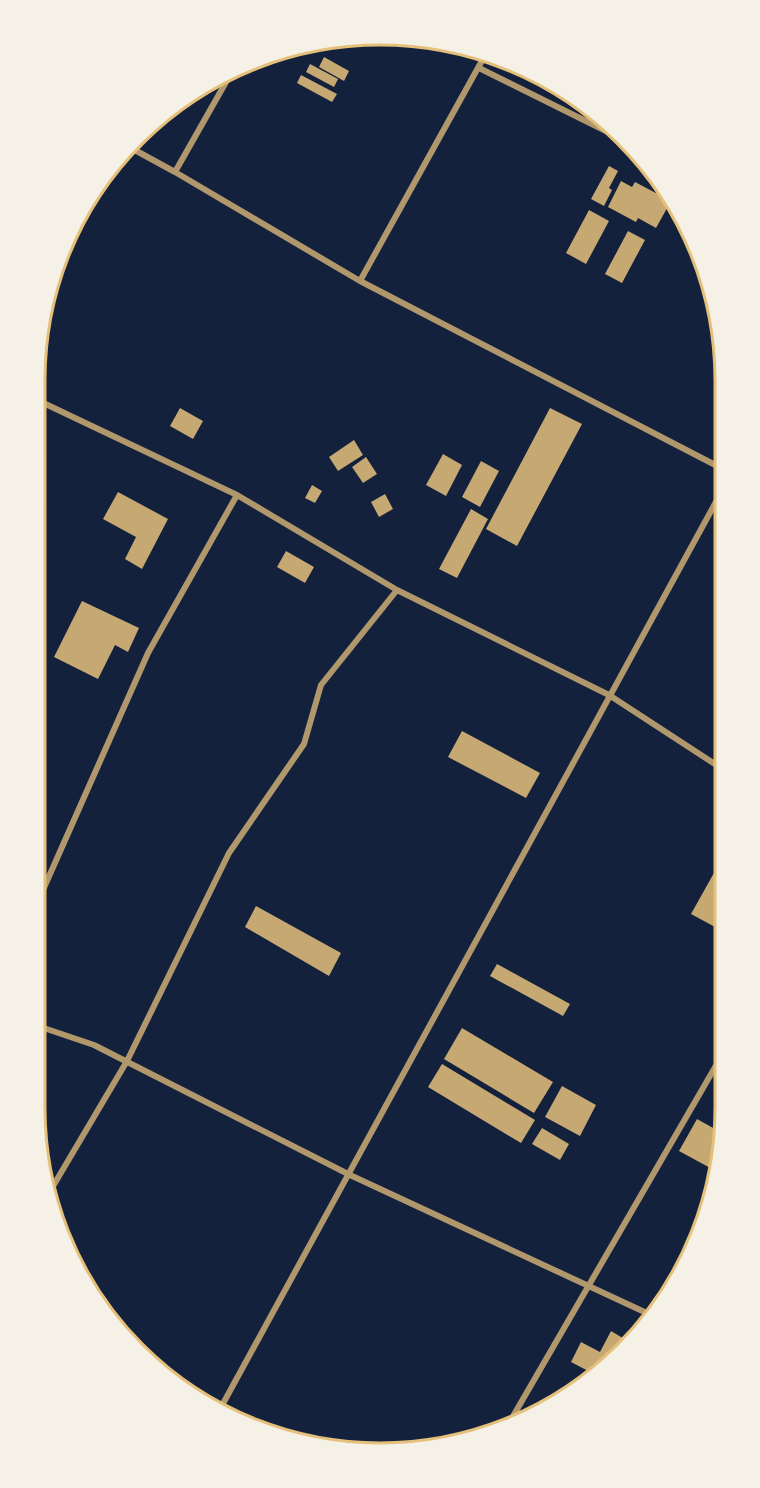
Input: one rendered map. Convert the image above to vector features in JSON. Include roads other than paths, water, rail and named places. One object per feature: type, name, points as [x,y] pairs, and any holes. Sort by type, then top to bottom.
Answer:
[{"type":"street","points":[[360,281],[482,61]]},
{"type":"street","points":[[478,68],[603,129]]},
{"type":"street","points":[[176,172],[225,84]]},
{"type":"street","points":[[136,151],[360,281],[715,465]]},
{"type":"street","points":[[45,404],[237,495],[397,590],[609,695],[715,764]]},
{"type":"street","points":[[45,885],[148,652],[237,495]]},
{"type":"street","points":[[224,1404],[715,503]]},
{"type":"street","points":[[54,1185],[127,1061],[229,853],[304,744],[321,685],[397,590]]},
{"type":"street","points":[[45,1028],[85,1042],[127,1061],[350,1174],[646,1312]]},
{"type":"street","points":[[514,1414],[715,1066]]}]
